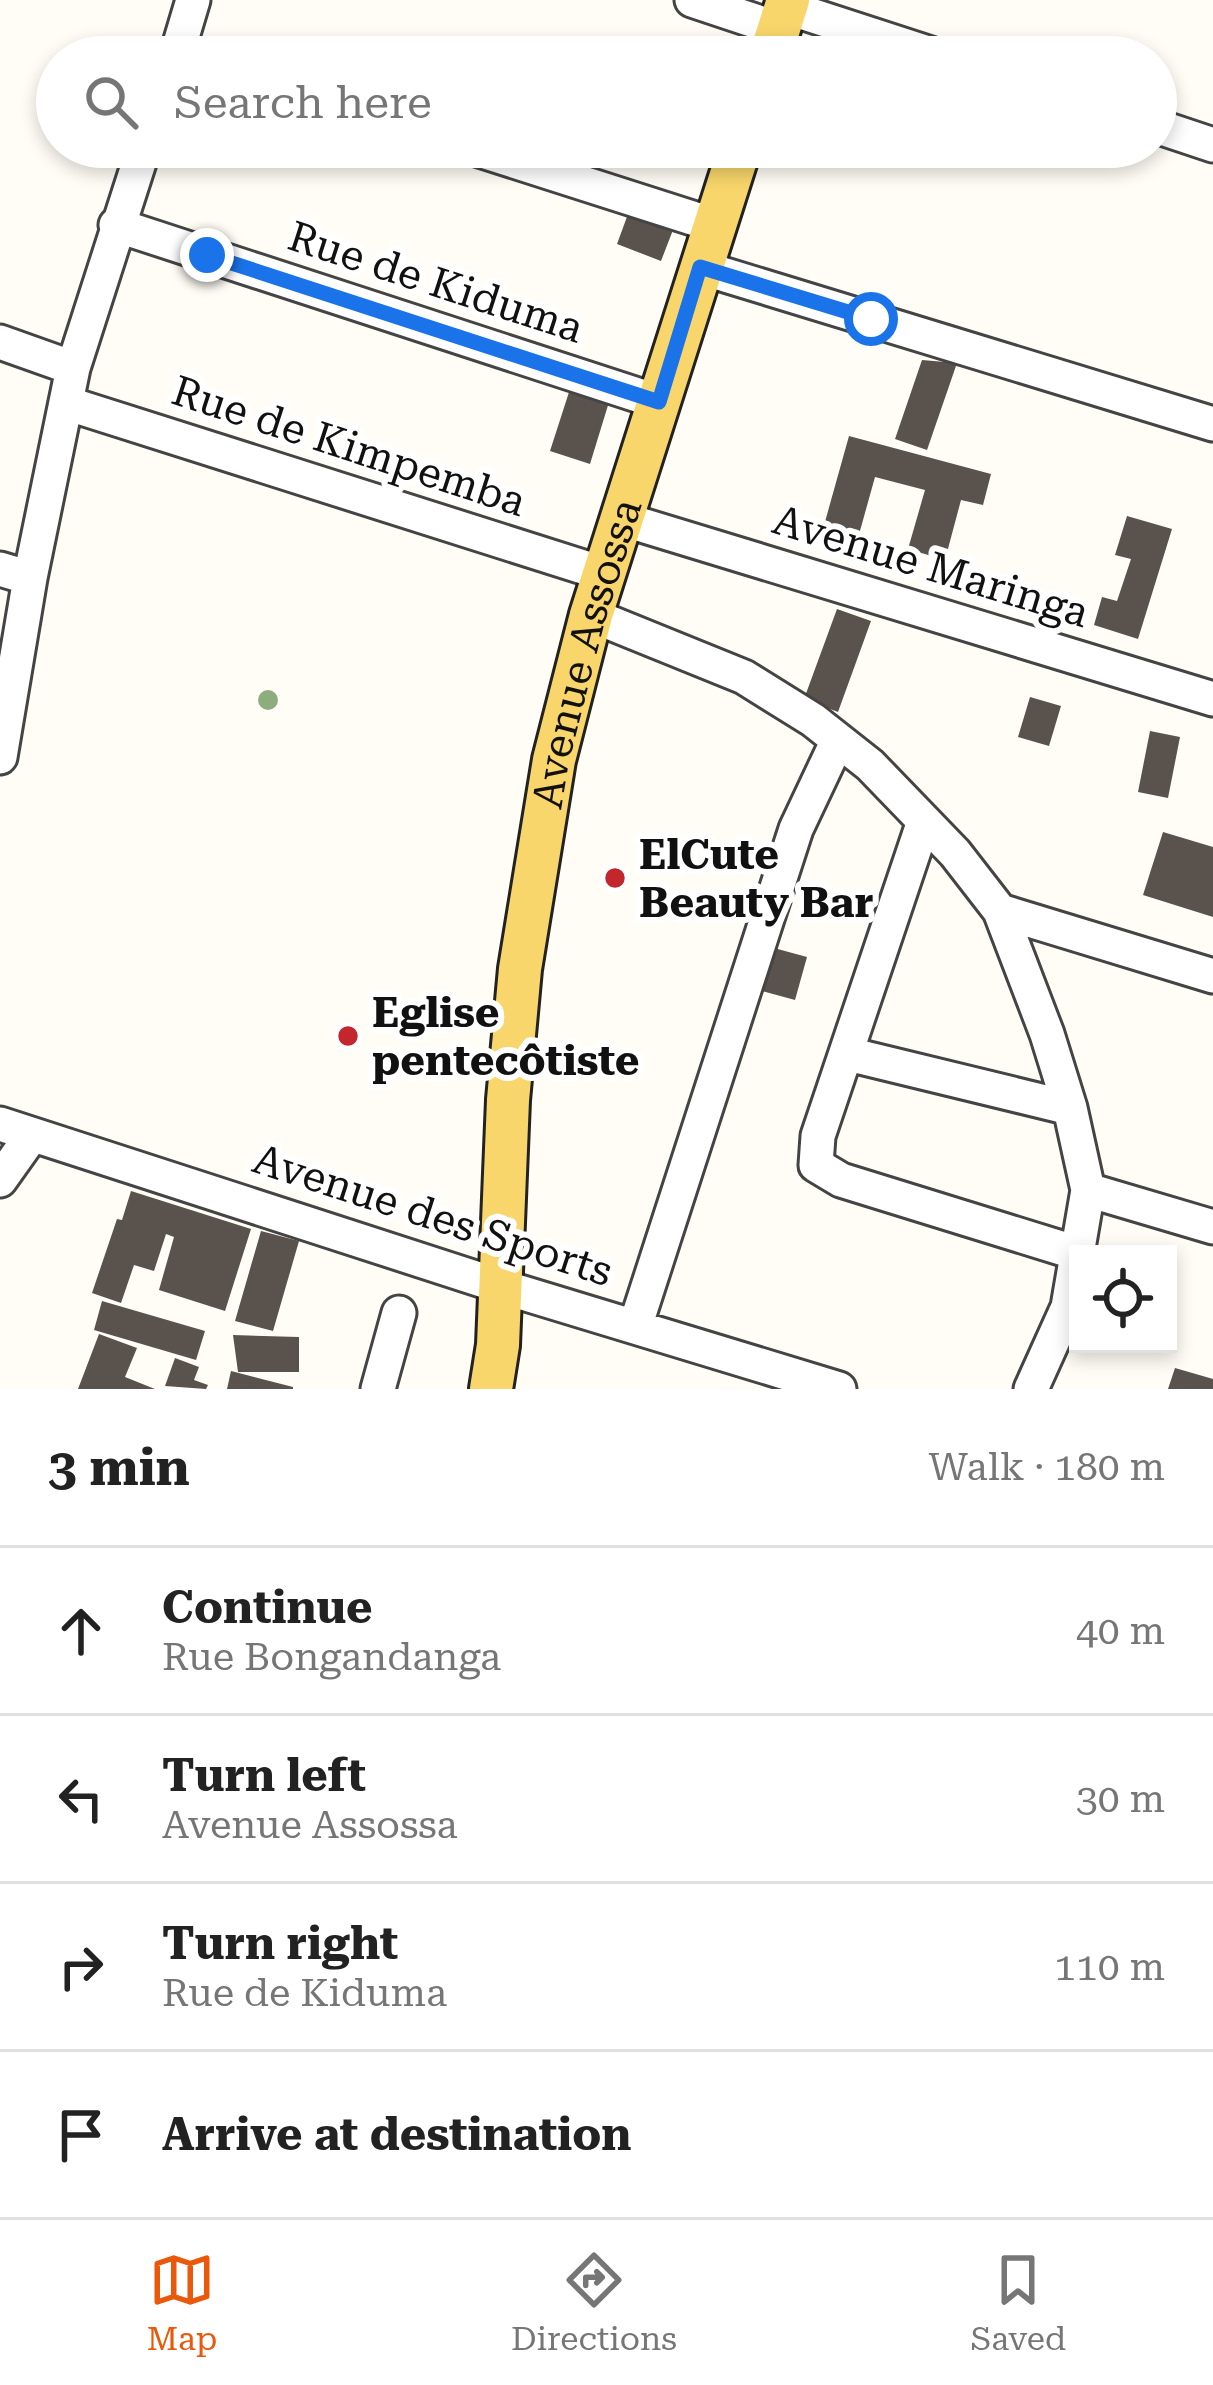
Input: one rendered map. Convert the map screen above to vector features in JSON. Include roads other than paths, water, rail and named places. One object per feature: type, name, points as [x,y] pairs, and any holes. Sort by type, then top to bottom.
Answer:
[{"type":"main road","name":"Avenue Assossa","points":[[491,1389],[498,1345],[508,1100],[520,969],[554,760],[591,615],[733,168]]},
{"type":"street","points":[[185,36],[193,0]]},
{"type":"street","points":[[692,0],[842,36]]},
{"type":"street","points":[[1177,133],[1213,145]]},
{"type":"street","points":[[0,757],[15,574],[136,168]]},
{"type":"street","points":[[536,168],[714,225]]},
{"type":"street","name":"Rue de Kiduma","points":[[116,225],[659,402]]},
{"type":"street","points":[[700,267],[1213,424]]},
{"type":"street","points":[[0,342],[74,368]]},
{"type":"street","name":"Rue de Kimpemba","points":[[66,403],[605,574]]},
{"type":"street","name":"Avenue Maringa","points":[[622,519],[1213,699]]},
{"type":"street","points":[[591,615],[744,677],[813,720],[870,765],[955,853],[1000,911],[1070,1108],[1088,1190],[1078,1245]]},
{"type":"street","points":[[635,1327],[796,829],[838,740]]},
{"type":"street","points":[[924,821],[818,1136],[816,1165],[841,1180],[1069,1251]]},
{"type":"street","points":[[1000,911],[1213,976]]},
{"type":"street","points":[[848,1054],[1070,1108]]},
{"type":"street","points":[[0,1180],[16,1130]]},
{"type":"street","name":"Avenue des Sports","points":[[16,1130],[839,1389]]},
{"type":"street","points":[[1088,1190],[1213,1227]]},
{"type":"street","points":[[1031,1389],[1069,1301]]},
{"type":"street","points":[[378,1389],[399,1313]]},
{"type":"place","name":"ElCute Beauty Bar","points":[[615,878]]},
{"type":"place","name":"Eglise pentecôtiste","points":[[348,1036]]}]
